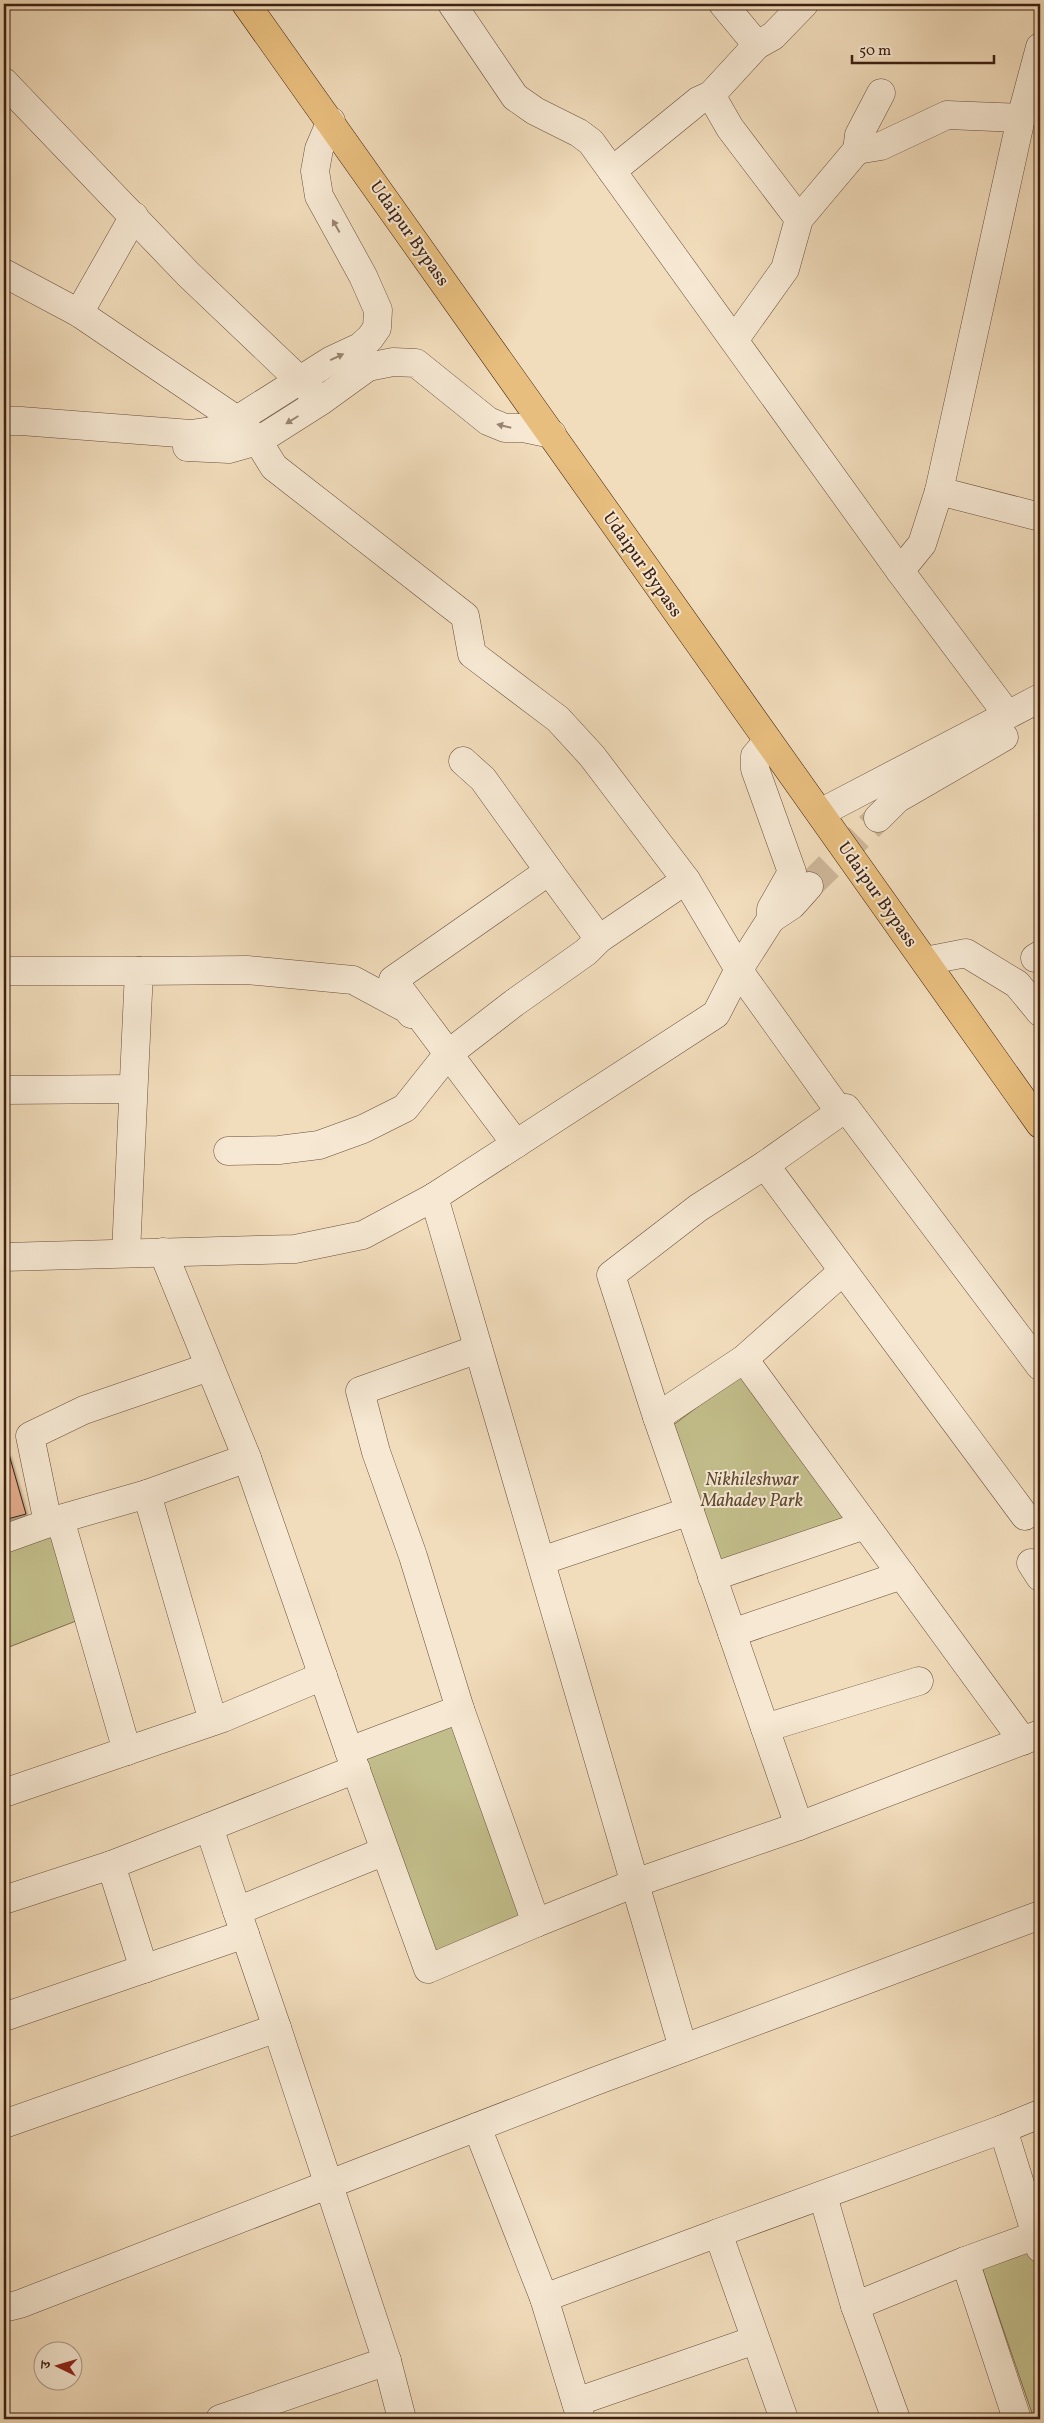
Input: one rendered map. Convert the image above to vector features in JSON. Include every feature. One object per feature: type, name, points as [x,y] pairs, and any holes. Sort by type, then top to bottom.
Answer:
[{"type":"highway","name":"Udaipur Bypass","points":[[246,4],[331,121],[1040,1124]]},
{"type":"street","points":[[452,4],[515,97],[535,112],[579,133],[591,142],[735,339],[900,571],[1008,714]]},
{"type":"street","points":[[723,4],[757,45]]},
{"type":"street","points":[[612,170],[698,100],[711,95],[757,45],[774,36],[804,4]]},
{"type":"street","points":[[900,571],[922,544],[939,491],[1021,118],[1040,47]]},
{"type":"street","points":[[4,82],[188,274],[321,401]]},
{"type":"street","points":[[735,339],[785,269],[799,219],[858,150],[859,134],[881,93]]},
{"type":"street","points":[[711,95],[730,128],[799,219]]},
{"type":"street","points":[[858,150],[881,146],[947,114],[1021,118]]},
{"type":"street","points":[[4,434],[23,433],[163,446],[228,433],[300,379],[330,361],[360,347],[370,338],[377,328],[378,310],[363,276],[319,196],[315,171],[319,149],[331,121]]},
{"type":"street","points":[[79,313],[134,216]]},
{"type":"street","points":[[4,273],[79,313],[198,394],[228,433]]},
{"type":"street","points":[[258,442],[368,368],[393,362],[416,363],[488,421],[505,428],[523,428],[552,434]]},
{"type":"street","points":[[191,434],[203,421],[206,410],[198,394]]},
{"type":"street","points":[[4,421],[191,434],[228,433],[258,442],[274,467],[464,616],[472,654],[558,719],[592,756],[686,880],[739,969],[840,1112]]},
{"type":"street","points":[[939,491],[1040,517]]},
{"type":"street","points":[[820,813],[1040,698]]},
{"type":"street","points":[[878,818],[897,799],[930,778],[1040,718]]},
{"type":"street","points":[[4,1257],[295,1249],[363,1235],[434,1197],[716,1014],[739,969],[770,919],[772,909],[792,872],[755,769],[755,756],[768,741]]},
{"type":"street","points":[[463,761],[483,779],[599,939]]},
{"type":"street","points":[[516,1144],[394,980],[549,871]]},
{"type":"street","points":[[228,1151],[279,1150],[319,1145],[363,1129],[405,1108],[448,1054],[514,1003],[586,952],[599,939],[686,880]]},
{"type":"street","points":[[770,919],[792,905],[809,886]]},
{"type":"street","points":[[925,961],[966,953],[1017,984],[1040,1012]]},
{"type":"street","points":[[4,971],[247,970],[353,980],[407,1009],[448,1054]]},
{"type":"street","points":[[126,1254],[138,971]]},
{"type":"street","points":[[4,1090],[133,1089]]},
{"type":"street","points":[[798,1826],[657,1417],[611,1275],[698,1208],[765,1166],[846,1108],[1040,1366]]},
{"type":"street","points":[[765,1166],[1025,1516]]},
{"type":"street","points":[[434,1197],[684,2048]]},
{"type":"street","points":[[163,1252],[247,1458],[428,1969],[635,1883],[798,1826],[1032,1737],[902,1576],[744,1359]]},
{"type":"street","points":[[657,1417],[744,1359],[843,1271]]},
{"type":"street","points":[[478,1349],[360,1390],[376,1452],[413,1556],[460,1709],[536,1923]]},
{"type":"street","points":[[127,1751],[54,1521],[30,1436],[84,1410],[209,1367]]},
{"type":"street","points":[[4,1539],[54,1521],[147,1494],[247,1458]]},
{"type":"street","points":[[147,1494],[213,1721]]},
{"type":"street","points":[[541,1561],[690,1512]]},
{"type":"street","points":[[712,1577],[865,1525]]},
{"type":"street","points":[[732,1633],[902,1576]]},
{"type":"street","points":[[4,1793],[213,1721],[323,1676]]},
{"type":"street","points":[[765,1728],[919,1682]]},
{"type":"street","points":[[4,1900],[111,1866],[209,1827],[460,1709]]},
{"type":"street","points":[[209,1827],[330,2184],[387,2361],[402,2419]]},
{"type":"street","points":[[4,2017],[144,1969],[385,1851]]},
{"type":"street","points":[[111,1866],[144,1969]]},
{"type":"street","points":[[4,2308],[20,2304],[684,2048],[1040,1915]]},
{"type":"street","points":[[4,2124],[277,2028]]},
{"type":"street","points":[[544,2298],[824,2196],[1040,2114]]},
{"type":"street","points":[[477,2127],[544,2298],[578,2410],[755,2340]]},
{"type":"street","points":[[855,2306],[965,2261],[1036,2226],[1003,2129]]},
{"type":"street","points":[[824,2196],[855,2306],[896,2419]]},
{"type":"street","points":[[718,2234],[784,2419]]},
{"type":"street","points":[[965,2261],[1016,2419]]},
{"type":"street","points":[[220,2419],[387,2361]]},
{"type":"green space","name":"Nikhileshwar Mahadev Park","points":[[740,1375],[848,1516],[712,1568],[672,1426]]},
{"type":"green space","points":[[54,1530],[76,1621],[4,1649],[4,1549]]},
{"type":"green space","points":[[458,1719],[527,1918],[424,1960],[355,1749]]},
{"type":"green space","points":[[1028,2243],[1040,2280],[1040,2419],[1034,2419],[979,2259]]},
{"type":"building","points":[[8,1451],[26,1514],[4,1520],[4,1452]]},
{"type":"tunnel","points":[[809,886],[878,818]]}]
